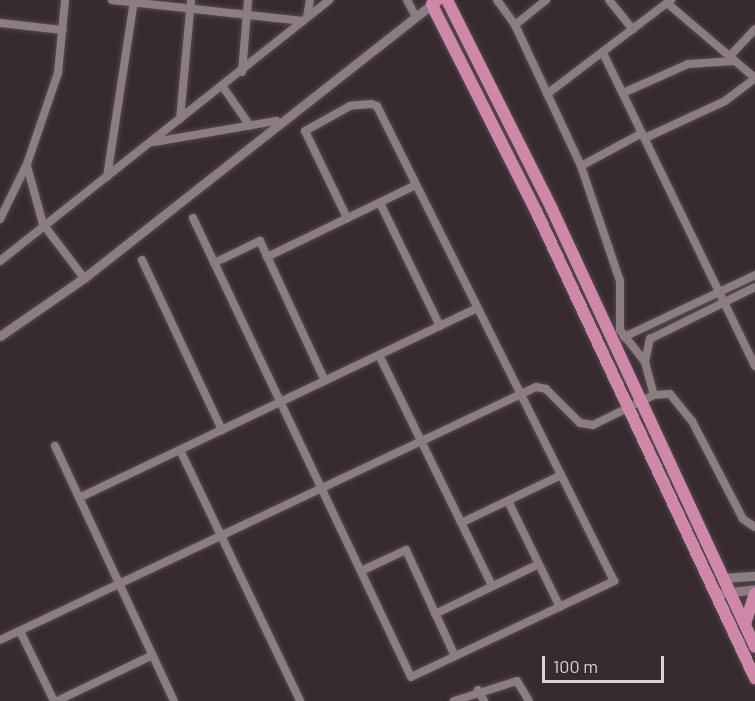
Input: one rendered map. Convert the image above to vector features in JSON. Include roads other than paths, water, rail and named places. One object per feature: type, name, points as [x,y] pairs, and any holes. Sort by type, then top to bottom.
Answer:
[{"type":"main road","points":[[447,0],[640,401],[755,647]]},
{"type":"main road","points":[[434,2],[755,678]]},
{"type":"main road","points":[[744,625],[755,594]]},
{"type":"street","points":[[0,219],[27,164],[60,66],[65,0]]},
{"type":"street","points":[[112,0],[246,17],[305,19]]},
{"type":"street","points":[[180,119],[191,0]]},
{"type":"street","points":[[242,72],[248,0]]},
{"type":"street","points":[[305,19],[310,0]]},
{"type":"street","points":[[0,261],[43,225],[242,72],[329,0]]},
{"type":"street","points":[[407,0],[416,16]]},
{"type":"street","points":[[497,0],[515,25],[581,166],[620,281],[624,337],[645,362],[654,395]]},
{"type":"street","points":[[515,25],[546,0]]},
{"type":"street","points":[[609,0],[633,30]]},
{"type":"street","points":[[547,94],[669,1],[755,78],[724,101],[644,135],[581,166]]},
{"type":"street","points":[[107,177],[134,2]]},
{"type":"street","points":[[0,336],[84,278],[276,122],[434,2]]},
{"type":"street","points":[[0,23],[63,30]]},
{"type":"street","points":[[623,93],[688,64],[732,59],[755,29]]},
{"type":"street","points":[[603,53],[755,366]]},
{"type":"street","points":[[223,87],[250,126]]},
{"type":"street","points":[[193,218],[411,677],[614,581],[377,106],[350,106],[305,131],[347,218]]},
{"type":"street","points":[[151,142],[276,122]]},
{"type":"street","points":[[27,164],[43,225],[84,278]]},
{"type":"street","points":[[267,257],[416,185]]},
{"type":"street","points":[[380,203],[440,326]]},
{"type":"street","points":[[214,263],[260,241],[325,381]]},
{"type":"street","points":[[142,260],[222,430]]},
{"type":"street","points":[[624,337],[719,289],[755,275]]},
{"type":"street","points":[[645,362],[650,339],[726,304],[755,287]]},
{"type":"street","points":[[80,498],[477,308]]},
{"type":"street","points":[[379,354],[492,586]]},
{"type":"street","points":[[0,640],[536,387],[546,389],[580,423],[593,425],[654,395],[670,394],[692,421],[743,519],[755,527]]},
{"type":"street","points":[[55,446],[174,701]]},
{"type":"street","points":[[180,450],[300,701]]},
{"type":"street","points":[[461,523],[561,476]]},
{"type":"street","points":[[508,501],[560,607]]},
{"type":"street","points":[[361,571],[406,549],[455,656]]},
{"type":"street","points":[[435,614],[539,564]]},
{"type":"street","points":[[723,578],[755,576]]},
{"type":"street","points":[[716,594],[755,589]]},
{"type":"street","points":[[20,631],[55,701],[153,655]]},
{"type":"street","points":[[454,701],[478,690],[519,682],[529,701]]},
{"type":"street","points":[[478,690],[483,701]]}]
